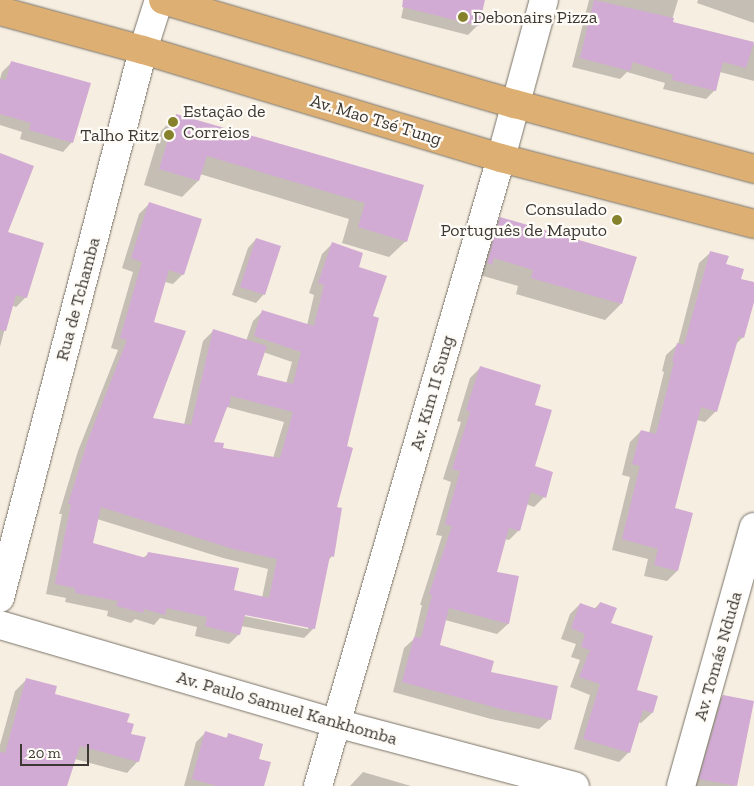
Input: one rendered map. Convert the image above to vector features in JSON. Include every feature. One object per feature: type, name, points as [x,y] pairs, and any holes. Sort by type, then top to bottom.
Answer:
[{"type":"main road","points":[[161,0],[515,104],[754,169]]},
{"type":"main road","name":"Av. Mao Tsé Tung","points":[[0,11],[143,50],[501,158],[754,224]]},
{"type":"street","name":"Rua de Tchamba","points":[[0,598],[143,50],[161,0]]},
{"type":"street","name":"Av. Kim II Sung","points":[[318,786],[501,158],[544,0]]},
{"type":"street","name":"Av. Tomás Nduda","points":[[681,786],[754,527]]},
{"type":"street","name":"Av. Paulo Samuel Kankhomba","points":[[0,625],[336,723],[575,786]]},
{"type":"building","name":"Debonairs Pizza","points":[[403,0],[485,0],[479,26],[402,7]]},
{"type":"building","points":[[594,0],[674,18],[673,22],[754,42],[746,68],[723,62],[716,91],[672,80],[673,75],[633,62],[630,71],[580,58]]},
{"type":"building","points":[[11,61],[91,83],[73,143],[29,130],[31,123],[0,114],[0,79],[6,80]]},
{"type":"building","points":[[176,114],[424,185],[407,242],[358,227],[365,203],[207,156],[199,181],[159,169]]},
{"type":"building","points":[[0,153],[34,166],[8,232],[44,243],[27,298],[16,295],[6,331],[0,330]]},
{"type":"building","points":[[149,202],[202,219],[184,275],[169,270],[154,322],[186,331],[153,418],[191,425],[213,329],[267,346],[257,375],[293,384],[301,352],[254,336],[262,310],[314,326],[324,285],[318,283],[332,242],[363,253],[359,267],[387,276],[373,316],[379,318],[347,446],[353,448],[337,507],[342,508],[334,557],[330,556],[315,629],[245,615],[240,635],[205,626],[207,617],[167,608],[165,615],[144,609],[143,613],[116,606],[118,601],[75,593],[75,588],[55,584],[71,504],[68,504],[88,440],[127,340],[120,338],[142,262],[131,258]],"holes":[[[231,396],[293,412],[280,458],[223,448],[224,443],[214,442],[227,407],[229,407]],[[101,507],[233,549],[277,559],[269,598],[234,590],[239,568],[148,552],[146,558],[93,543]]]},
{"type":"building","points":[[500,217],[637,257],[622,304],[531,278],[533,270],[494,258],[492,265],[487,263]]},
{"type":"building","points":[[256,238],[281,246],[265,295],[240,287]]},
{"type":"building","points":[[710,251],[729,256],[726,264],[744,269],[741,279],[754,282],[754,302],[744,338],[739,336],[717,412],[701,407],[675,508],[693,513],[678,571],[654,565],[658,549],[622,539],[640,466],[632,464],[641,430],[656,434],[677,343],[684,345]]},
{"type":"building","points":[[480,366],[541,385],[535,405],[552,410],[535,466],[553,472],[546,498],[531,492],[520,531],[509,528],[497,572],[519,576],[509,624],[449,608],[440,645],[494,661],[491,672],[558,686],[551,720],[501,709],[402,682],[414,637],[421,638],[432,595],[429,594],[452,526],[445,524],[460,471],[452,469],[470,412],[466,410]]},
{"type":"building","points":[[600,602],[617,608],[611,623],[653,636],[637,690],[658,696],[653,713],[643,710],[630,753],[583,739],[600,684],[579,677],[590,650],[581,647],[585,634],[571,628],[580,603],[597,609]]},
{"type":"building","points":[[26,678],[57,686],[55,694],[130,714],[127,722],[134,724],[131,734],[146,737],[139,762],[80,746],[67,786],[0,786],[0,752],[5,753]]},
{"type":"building","points":[[723,695],[754,701],[737,786],[699,779]]},
{"type":"building","points":[[205,731],[227,738],[228,733],[263,744],[259,759],[271,762],[264,786],[217,786],[192,779]]},
{"type":"place","name":"Debonairs Pizza","points":[[463,17]]},
{"type":"place","name":"Estação de Correios","points":[[173,122]]},
{"type":"place","name":"Talho Ritz","points":[[169,135]]},
{"type":"place","name":"Consulado Português de Maputo","points":[[617,220]]}]
